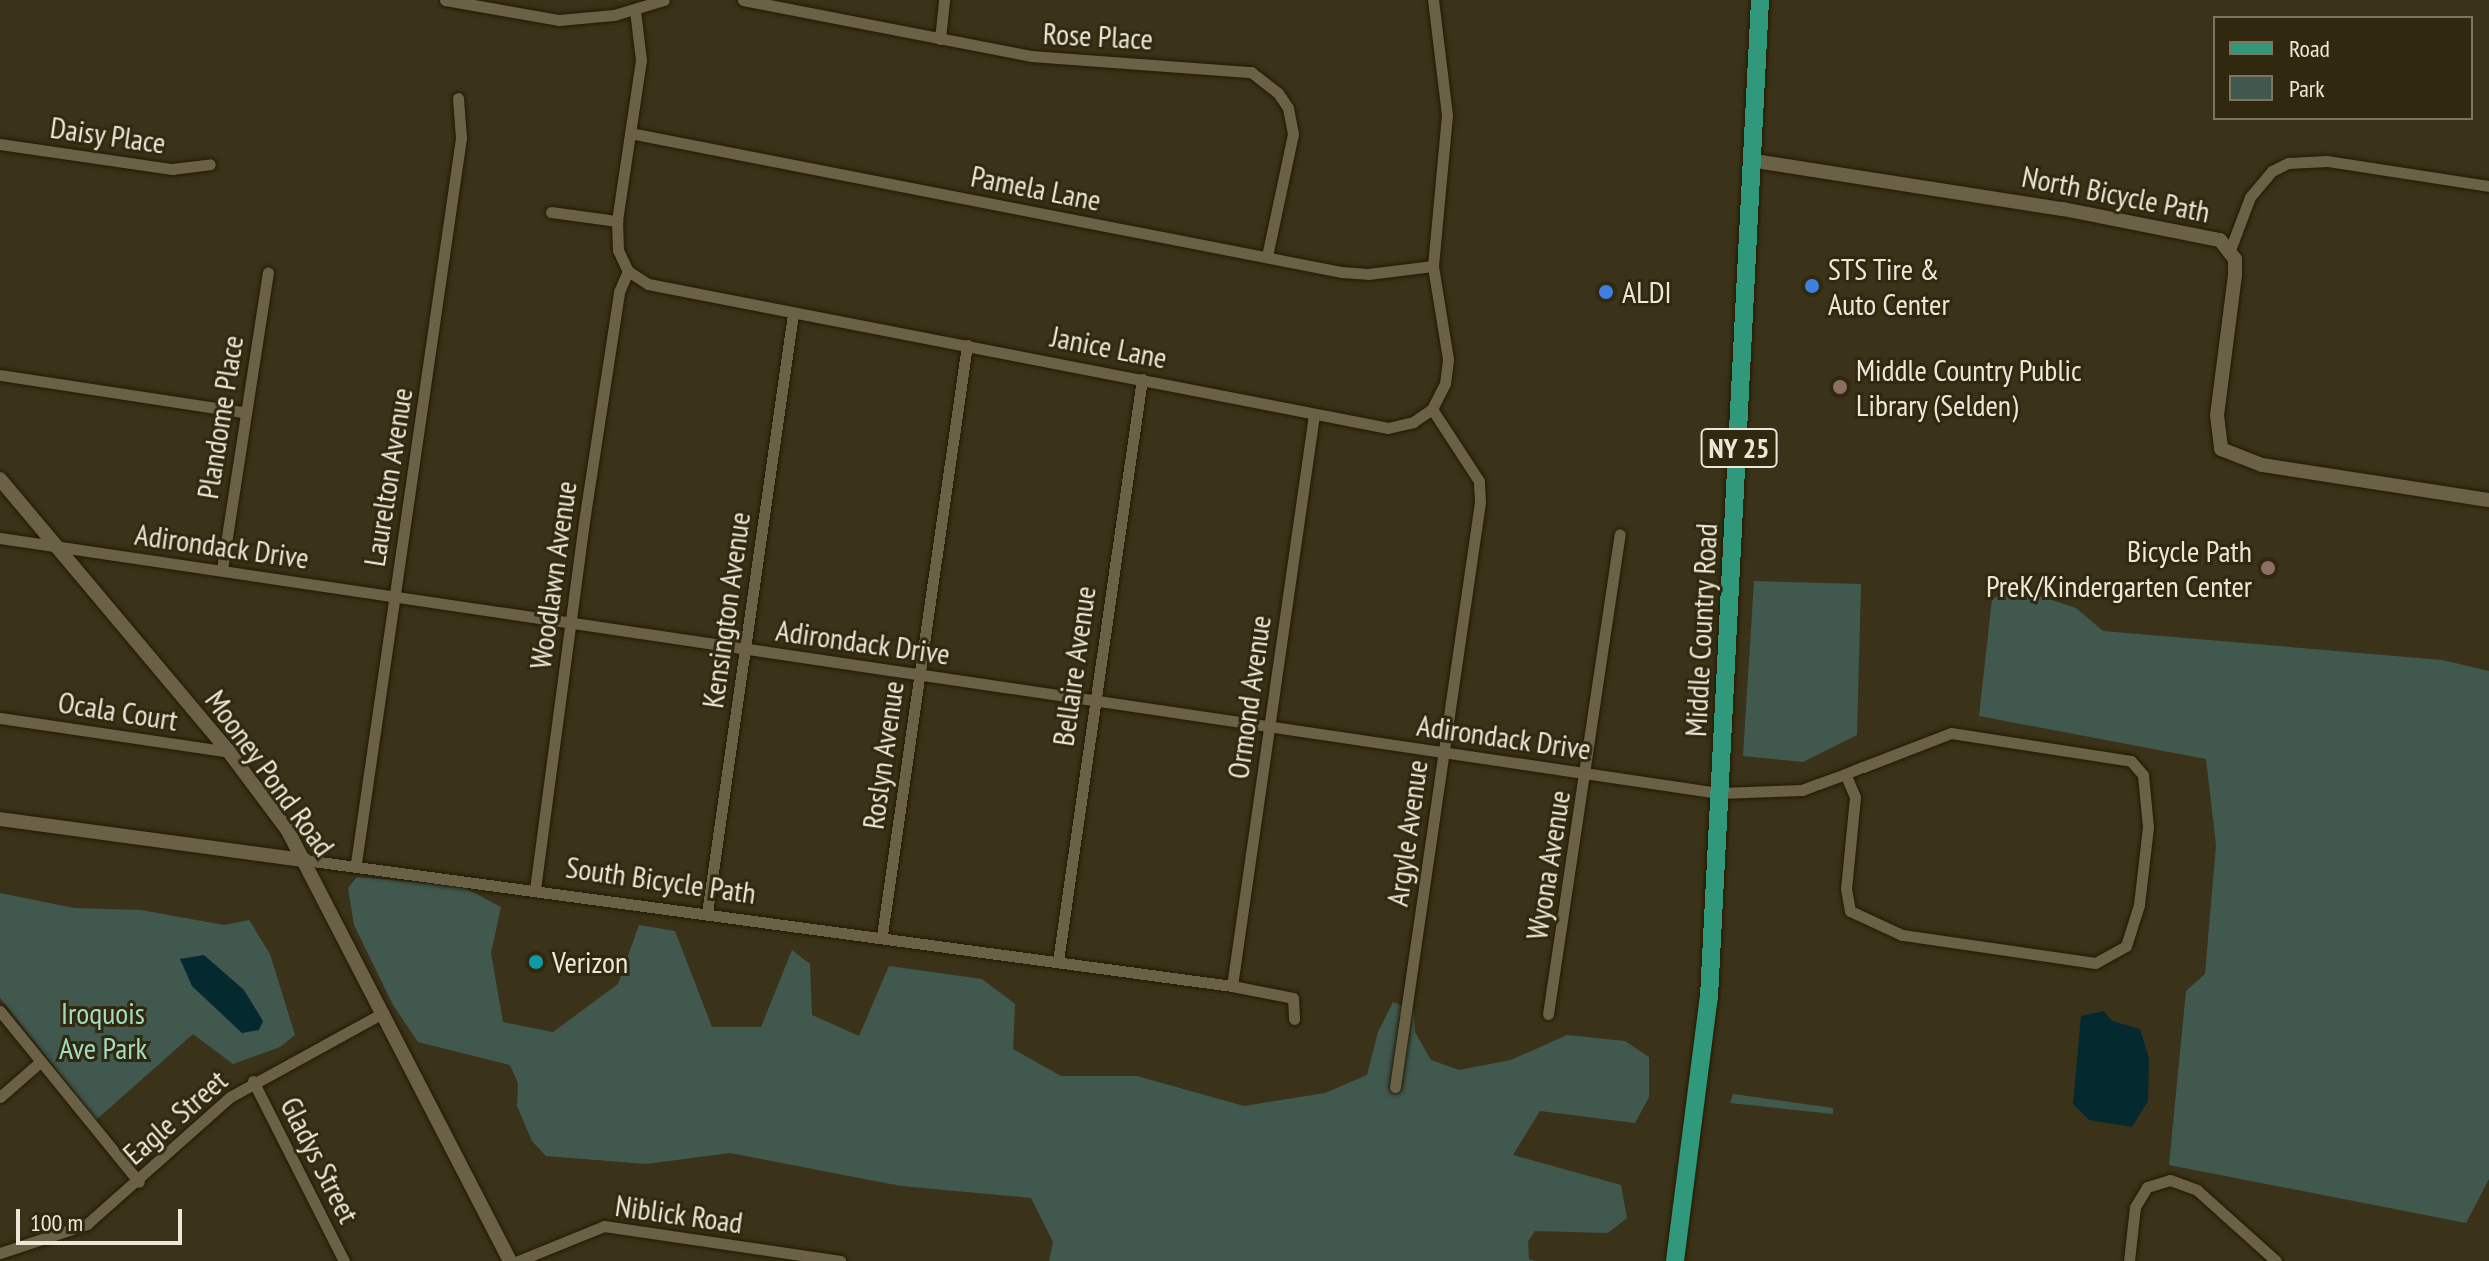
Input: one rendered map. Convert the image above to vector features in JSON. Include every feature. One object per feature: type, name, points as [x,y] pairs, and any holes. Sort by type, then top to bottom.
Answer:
[{"type":"main road","name":"Middle Country Road","points":[[1675,1261],[1699,1109],[1755,161],[1760,0]]},
{"type":"street","points":[[445,0],[559,20],[635,10],[664,0]]},
{"type":"street","name":"Rose Place","points":[[743,0],[1031,56],[1236,67],[1265,80],[1288,108],[1293,134],[1267,256]]},
{"type":"street","points":[[940,39],[944,0]]},
{"type":"street","points":[[1432,409],[1445,384],[1448,359],[1433,266],[1447,115],[1433,0]]},
{"type":"street","points":[[628,271],[618,250],[617,221],[641,41],[635,10]]},
{"type":"street","name":"Laurelton Avenue","points":[[356,863],[461,138],[458,98]]},
{"type":"street","name":"Pamela Lane","points":[[630,133],[1368,274],[1433,266]]},
{"type":"street","name":"Daisy Place","points":[[0,144],[172,169],[210,164]]},
{"type":"street","name":"North Bicycle Path","points":[[1755,161],[2201,233],[2230,250],[2235,275],[2217,415],[2221,449],[2262,465],[2489,500]]},
{"type":"street","points":[[2230,250],[2250,197],[2272,171],[2288,163],[2327,161],[2489,186]]},
{"type":"street","points":[[551,212],[617,221]]},
{"type":"street","name":"Janice Lane","points":[[628,271],[669,291],[967,345],[1388,428],[1413,422],[1432,409]]},
{"type":"street","name":"Woodlawn Avenue","points":[[535,889],[570,621],[619,292],[628,271]]},
{"type":"street","name":"Plandome Place","points":[[222,569],[243,412],[268,273]]},
{"type":"street","name":"Kensington Avenue","points":[[707,913],[793,314]]},
{"type":"street","name":"Roslyn Avenue","points":[[882,935],[967,345]]},
{"type":"street","points":[[0,375],[243,412]]},
{"type":"street","name":"Bellaire Avenue","points":[[1058,961],[1092,702],[1142,379]]},
{"type":"street","name":"Argyle Avenue","points":[[1395,1087],[1480,502],[1479,481],[1432,409]]},
{"type":"street","name":"Ormond Avenue","points":[[1232,986],[1314,415]]},
{"type":"street","name":"Mooney Pond Road","points":[[0,479],[229,752],[305,860],[510,1261]]},
{"type":"street","name":"Wyona Avenue","points":[[1548,1014],[1620,534]]},
{"type":"street","name":"Adirondack Drive","points":[[0,538],[1719,793],[1802,790],[1951,733],[2131,761],[2143,775],[2148,827],[2139,905],[2126,946],[2095,963],[1902,935],[1850,911],[1846,889],[1855,797],[1845,774]]},
{"type":"street","name":"Ocala Court","points":[[0,718],[229,752]]},
{"type":"street","name":"South Bicycle Path","points":[[0,819],[305,860],[356,863],[1232,986],[1293,998],[1294,1019]]},
{"type":"street","points":[[0,1011],[139,1182]]},
{"type":"street","name":"Eagle Street","points":[[3,1255],[87,1224],[253,1081],[383,1013]]},
{"type":"street","points":[[0,1097],[40,1062]]},
{"type":"street","name":"Gladys Street","points":[[253,1081],[344,1261]]},
{"type":"street","points":[[2129,1261],[2135,1207],[2147,1187],[2170,1180],[2197,1190],[2276,1261]]},
{"type":"street","name":"Niblick Road","points":[[518,1261],[604,1226],[840,1261]]},
{"type":"street","points":[[751,1261],[753,1248]]},
{"type":"green space","points":[[1754,581],[1861,584],[1857,735],[1803,762],[1743,756]]},
{"type":"green space","points":[[2015,588],[2076,608],[2103,631],[2442,660],[2489,671],[2489,1179],[2466,1223],[2169,1165],[2186,991],[2205,974],[2216,845],[2206,759],[1979,716],[1992,599]]},
{"type":"green space","points":[[357,877],[461,886],[501,907],[491,953],[503,1022],[553,1032],[618,984],[639,925],[675,931],[712,1027],[761,1027],[792,950],[810,964],[812,1015],[859,1036],[889,966],[982,979],[1015,1004],[1013,1049],[1061,1076],[1137,1076],[1244,1106],[1325,1093],[1367,1075],[1378,1032],[1393,1002],[1414,1010],[1415,1032],[1431,1060],[1459,1070],[1511,1060],[1567,1035],[1625,1041],[1649,1057],[1649,1097],[1635,1123],[1540,1111],[1513,1155],[1621,1185],[1627,1218],[1608,1233],[1535,1231],[1528,1241],[1529,1259],[1536,1261],[1049,1261],[1053,1242],[1031,1198],[901,1186],[730,1153],[646,1164],[546,1156],[532,1141],[517,1106],[518,1083],[510,1065],[418,1042],[393,1005],[354,925],[348,888]]},
{"type":"green space","name":"Iroquois Ave Park","points":[[0,893],[74,908],[141,910],[224,925],[249,920],[270,954],[295,1035],[280,1047],[233,1064],[193,1034],[96,1120],[0,998]]},
{"type":"green space","points":[[1733,1094],[1833,1108],[1833,1114],[1730,1103]]},
{"type":"water","points":[[204,955],[244,990],[263,1021],[259,1030],[242,1033],[192,986],[180,959]]},
{"type":"water","points":[[2104,1011],[2112,1021],[2140,1029],[2149,1058],[2148,1101],[2132,1127],[2089,1120],[2073,1104],[2081,1016]]},
{"type":"place","name":"STS Tire & Auto Center","points":[[1812,286]]},
{"type":"place","name":"ALDI","points":[[1606,292]]},
{"type":"place","name":"Middle Country Public Library (Selden)","points":[[1840,387]]},
{"type":"place","name":"Bicycle Path PreK/Kindergarten Center","points":[[2268,568]]},
{"type":"place","name":"Verizon","points":[[536,962]]}]
